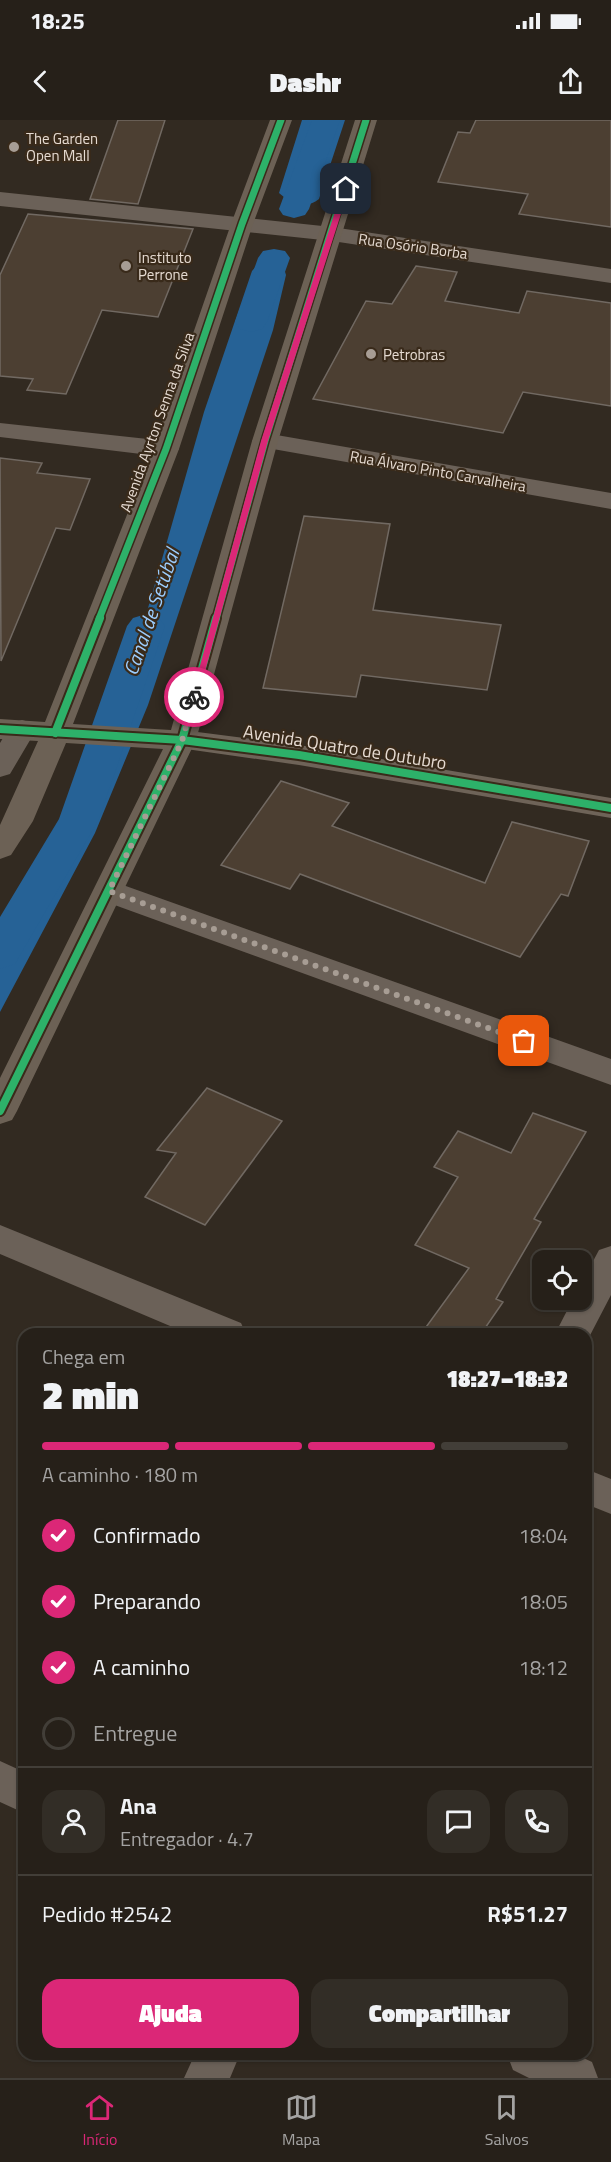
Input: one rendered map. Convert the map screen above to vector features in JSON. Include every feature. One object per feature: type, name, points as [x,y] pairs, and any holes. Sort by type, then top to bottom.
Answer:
[{"type":"main road","name":"Avenida Ayrton Senna da Silva","points":[[0,848],[18,821],[55,733],[165,448],[242,224],[281,120]]},
{"type":"main road","points":[[0,1111],[182,741],[265,441],[366,120]]},
{"type":"main road","name":"Avenida Quatro de Outubro","points":[[11,729],[182,741],[299,755],[611,808]]},
{"type":"street","name":"Rua Osório Borba","points":[[0,199],[332,234],[611,276]]},
{"type":"street","points":[[0,430],[165,448]]},
{"type":"street","name":"Rua Álvaro Pinto Carvalheira","points":[[265,441],[611,501]]},
{"type":"street","points":[[0,767],[11,729]]},
{"type":"street","points":[[109,891],[611,1072]]},
{"type":"street","points":[[0,1239],[214,1328]]},
{"type":"street","points":[[576,1328],[611,1260]]},
{"type":"street","points":[[592,1489],[611,1497]]},
{"type":"street","points":[[0,1781],[18,1790]]},
{"type":"street","points":[[206,2078],[215,2060]]},
{"type":"street","points":[[541,2060],[576,2078]]},
{"type":"water","points":[[302,120],[345,120],[319,199],[304,205],[288,200],[279,193]]},
{"type":"water","points":[[259,263],[283,265],[286,275],[273,330],[148,705],[95,833],[0,1012],[0,953],[79,819],[126,685],[204,412],[252,271]]},
{"type":"building","points":[[118,120],[165,120],[138,204],[90,199]]},
{"type":"building","points":[[476,120],[611,120],[611,227],[519,214],[528,194],[438,182],[458,132],[470,133]]},
{"type":"building","points":[[28,214],[193,229],[158,317],[102,310],[66,394],[27,390],[33,379],[0,376],[0,275]]},
{"type":"building","points":[[416,266],[457,272],[445,301],[519,313],[527,291],[611,303],[611,406],[523,392],[503,433],[313,399],[366,301],[392,304]]},
{"type":"building","points":[[0,458],[42,463],[37,473],[90,479],[70,530],[56,528],[1,661]]},
{"type":"building","points":[[304,516],[390,524],[373,610],[501,625],[487,690],[361,675],[356,697],[263,688]]},
{"type":"building","points":[[281,781],[349,803],[332,826],[485,883],[512,822],[589,841],[568,896],[561,894],[520,957],[300,874],[290,889],[221,865]]},
{"type":"building","points":[[207,1088],[282,1121],[205,1225],[145,1197],[176,1153],[157,1150]]},
{"type":"building","points":[[533,1113],[586,1132],[534,1219],[541,1222],[496,1299],[503,1302],[485,1328],[425,1328],[469,1268],[415,1245],[458,1177],[434,1167],[458,1131],[511,1153]]},
{"type":"waterway","name":"Canal de Setúbal","points":[[294,209],[326,120]]},
{"type":"waterway","name":"Canal de Setúbal","points":[[251,322],[274,258]]},
{"type":"waterway","name":"Canal de Setúbal","points":[[0,953],[79,819],[146,626]]},
{"type":"cycle path","points":[[55,733],[166,449],[242,224],[281,120]]},
{"type":"cycle path","points":[[0,1111],[182,740],[265,441],[366,120]]},
{"type":"cycle path","points":[[0,729],[182,740],[299,755],[611,808]]},
{"type":"way so far","points":[[194,697],[182,741],[109,891],[524,1041]]},
{"type":"place","name":"The Garden Open Mall","points":[[14,147]]},
{"type":"place","name":"Instituto Perrone","points":[[126,266]]},
{"type":"place","name":"Petrobras","points":[[371,354]]},
{"type":"route","points":[[194,697],[265,441],[346,189]]}]
